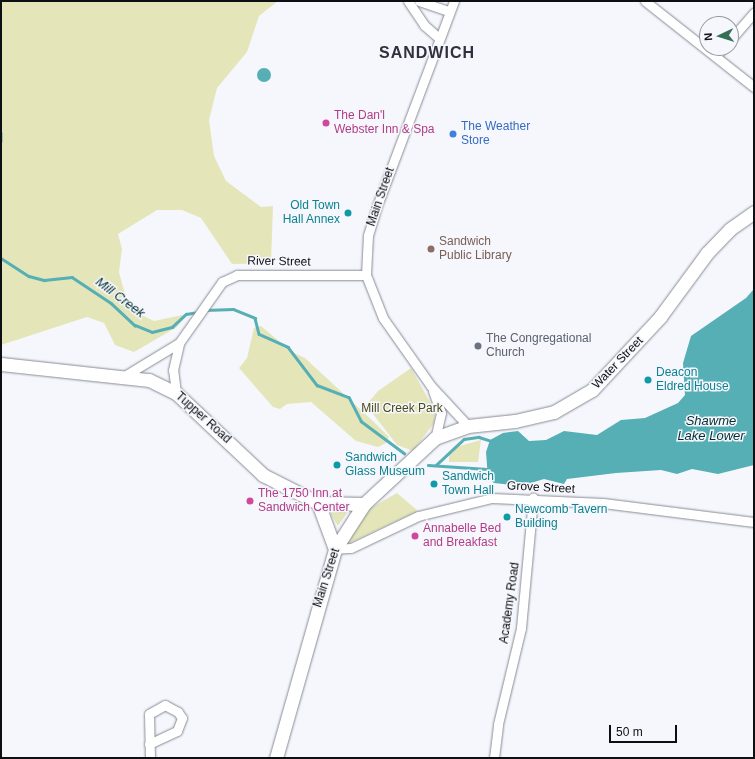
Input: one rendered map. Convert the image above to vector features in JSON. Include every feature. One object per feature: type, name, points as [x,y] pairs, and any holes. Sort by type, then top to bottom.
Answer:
[{"type":"main road","name":"Water Street","points":[[435,438],[468,426],[514,421],[554,412],[592,390],[660,317],[707,253],[730,229],[754,212]]},
{"type":"main road","name":"Tupper Road","points":[[1,364],[126,374],[149,380],[176,393],[263,475],[318,503],[364,504]]},
{"type":"main road","name":"Main Street","points":[[276,758],[335,549],[364,504],[435,438]]},
{"type":"main road","points":[[318,503],[335,549]]},
{"type":"street","points":[[408,1],[424,25],[438,37]]},
{"type":"street","points":[[419,1],[448,11]]},
{"type":"street","name":"Main Street","points":[[454,1],[448,11],[438,37],[375,213],[365,253],[366,275],[383,318],[431,386],[468,426]]},
{"type":"street","points":[[645,1],[699,43]]},
{"type":"street","points":[[739,30],[754,12]]},
{"type":"street","points":[[715,56],[754,87]]},
{"type":"street","name":"River Street","points":[[176,393],[173,370],[179,343],[204,305],[222,282],[251,272],[366,275]]},
{"type":"street","name":"River Street","points":[[126,374],[179,343]]},
{"type":"street","name":"Main Street","points":[[431,386],[441,413],[435,438]]},
{"type":"street","name":"Grove Street","points":[[335,549],[351,548],[427,514],[492,498],[533,498],[754,522]]},
{"type":"street","name":"Academy Road","points":[[494,758],[498,724],[522,628],[533,498]]},
{"type":"street","points":[[150,744],[177,731],[182,718],[178,712],[165,705],[148,714],[150,758]]},
{"type":"green space","points":[[1,1],[278,1],[259,16],[247,52],[217,88],[209,120],[214,156],[226,181],[261,207],[273,206],[271,263],[232,264],[201,218],[182,210],[157,210],[118,234],[122,249],[119,272],[129,309],[154,321],[187,314],[177,327],[134,352],[115,345],[104,323],[87,317],[1,345]]},
{"type":"green space","points":[[261,326],[292,352],[305,358],[376,424],[389,437],[386,443],[378,447],[356,441],[311,402],[287,404],[280,409],[273,407],[239,368],[247,358],[254,328]]},
{"type":"green space","name":"Mill Creek Park","points":[[411,368],[435,411],[434,423],[413,451],[397,445],[366,405],[378,391]]},
{"type":"green space","points":[[481,440],[478,462],[449,462],[449,454],[456,447]]},
{"type":"green space","points":[[397,493],[418,511],[347,544],[367,510]]},
{"type":"green space","points":[[327,508],[349,510],[338,526]]},
{"type":"water","points":[[264,68],[269,70],[271,75],[269,80],[264,82],[259,80],[257,75],[259,70]]},
{"type":"water","name":"Shawme Lake Lower","points":[[754,279],[754,465],[718,474],[692,469],[677,474],[661,470],[616,473],[567,479],[564,484],[544,479],[521,486],[494,483],[488,478],[486,452],[490,440],[503,433],[518,431],[529,441],[546,440],[564,431],[597,435],[621,420],[645,418],[678,403],[685,395],[683,363],[691,336],[746,298],[753,290]]},
{"type":"waterway","name":"Mill Creek","points":[[1,133],[1,141]]},
{"type":"waterway","name":"Mill Creek","points":[[1,258],[29,276],[44,280],[72,277],[111,303],[135,325],[152,332],[172,327],[186,314],[198,312]]},
{"type":"waterway","name":"Mill Creek","points":[[205,310],[233,309],[255,318],[259,334],[288,347],[317,385],[349,397],[361,421],[404,453]]},
{"type":"waterway","points":[[436,465],[464,439],[479,437],[491,441]]},
{"type":"waterway","points":[[428,465],[487,469]]},
{"type":"place","name":"The Dan'l Webster Inn & Spa","points":[[326,123]]},
{"type":"place","name":"The Weather Store","points":[[453,134]]},
{"type":"place","name":"Old Town Hall Annex","points":[[348,213]]},
{"type":"place","name":"Sandwich Public Library","points":[[431,249]]},
{"type":"place","name":"The Congregational Church","points":[[478,346]]},
{"type":"place","name":"Deacon Eldred House","points":[[648,380]]},
{"type":"place","name":"Sandwich Glass Museum","points":[[337,465]]},
{"type":"place","name":"Sandwich Town Hall","points":[[434,484]]},
{"type":"place","name":"The 1750 Inn at Sandwich Center","points":[[250,501]]},
{"type":"place","name":"Newcomb Tavern Building","points":[[507,517]]},
{"type":"place","name":"Annabelle Bed and Breakfast","points":[[415,536]]},
{"type":"district","name":"SANDWICH","points":[[427,53]]}]
